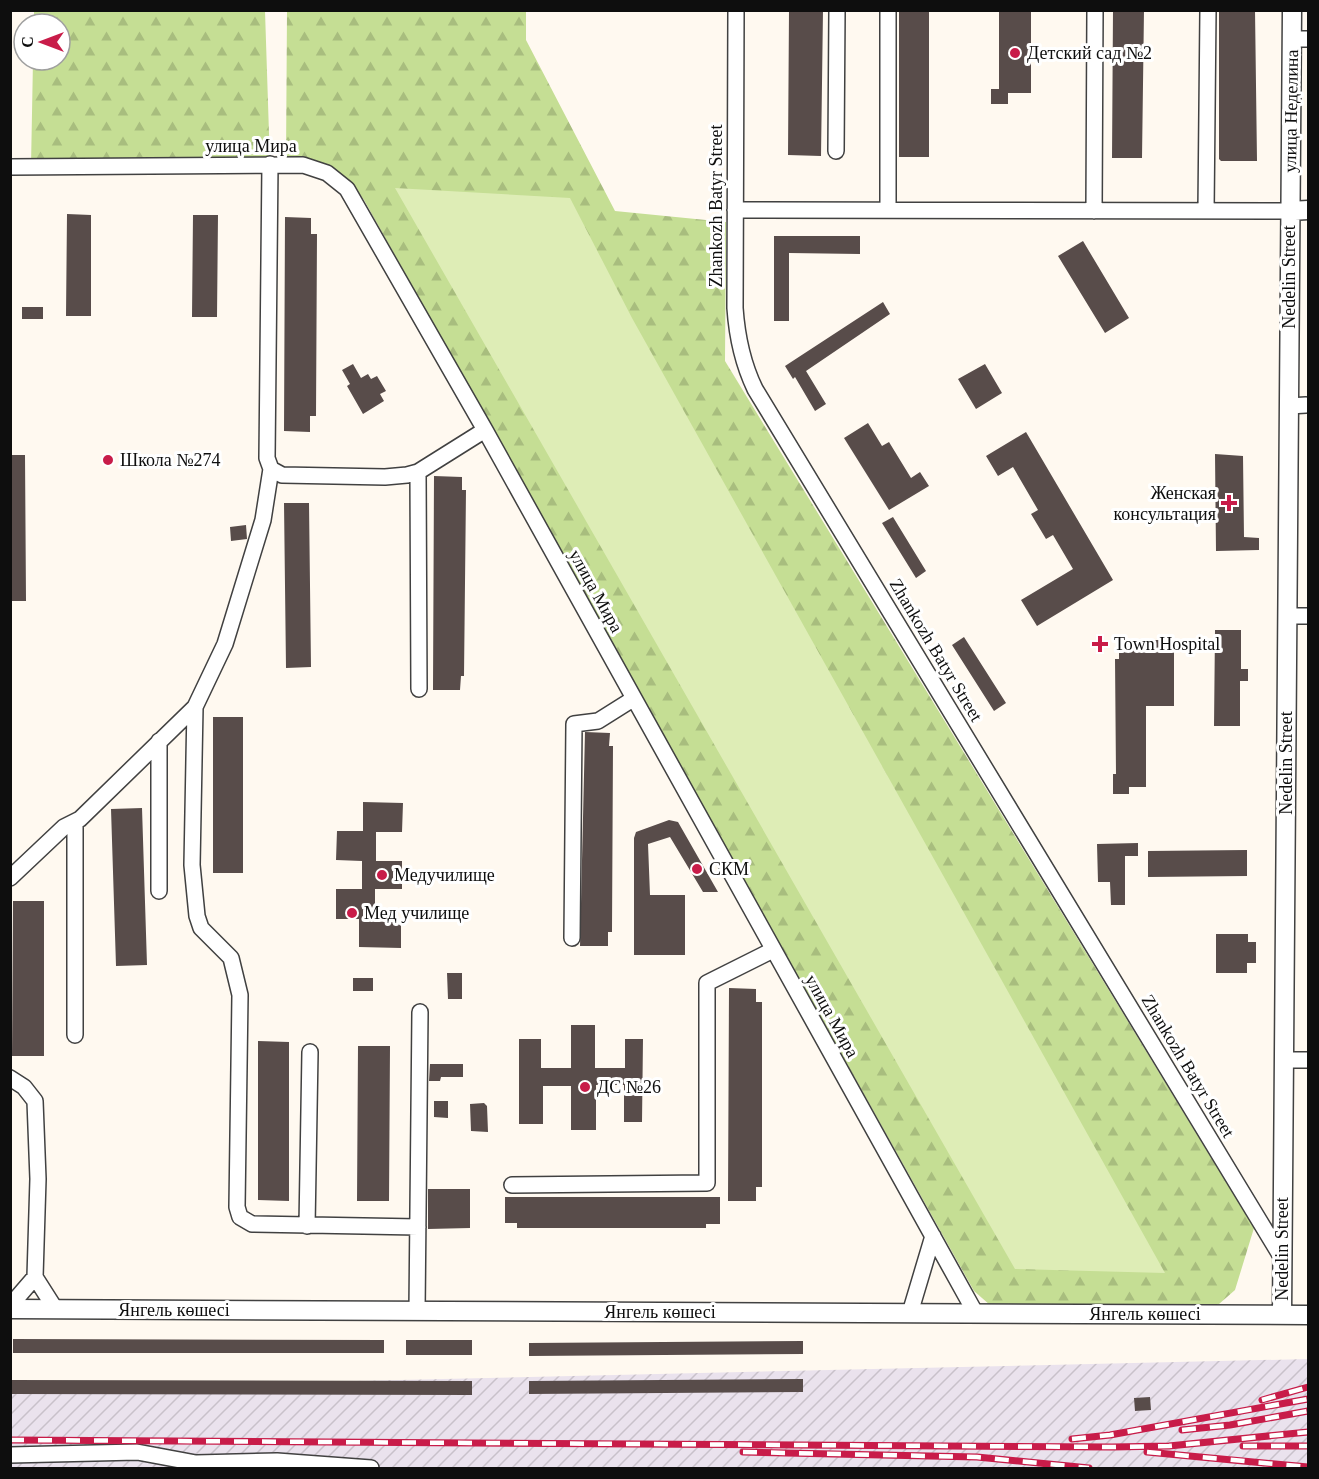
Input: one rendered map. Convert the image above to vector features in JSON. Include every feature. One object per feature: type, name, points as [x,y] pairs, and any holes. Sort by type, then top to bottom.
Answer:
[{"type":"street","name":"Zhankozh Batyr Street","points":[[736,10],[737,335],[745,368],[755,389],[1282,1258]]},
{"type":"street","points":[[836,151],[837,10]]},
{"type":"street","points":[[888,10],[888,210]]},
{"type":"street","points":[[1094,210],[1095,10]]},
{"type":"street","points":[[1206,211],[1208,10]]},
{"type":"street","name":"улица Неделина","points":[[1290,211],[1300,39],[1292,10]]},
{"type":"street","points":[[10,878],[64,827],[75,822],[195,707],[225,644],[263,520],[271,469],[267,458],[270,164]]},
{"type":"street","name":"улица Мира","points":[[10,167],[270,164],[315,168],[338,180],[347,189],[485,430],[976,1314]]},
{"type":"street","points":[[735,210],[1308,210]]},
{"type":"street","name":"Nedelin Street","points":[[1282,1315],[1287,616],[1298,405],[1290,211]]},
{"type":"street","points":[[271,469],[282,476],[396,477],[418,472],[485,430]]},
{"type":"street","points":[[418,472],[419,688]]},
{"type":"street","points":[[1287,616],[1308,616]]},
{"type":"street","points":[[572,938],[574,724],[598,721],[633,699]]},
{"type":"street","points":[[195,707],[192,865],[197,916],[201,927],[231,958],[240,995],[237,1207],[240,1217],[252,1224],[418,1227]]},
{"type":"street","points":[[159,741],[159,891]]},
{"type":"street","points":[[75,822],[75,1035]]},
{"type":"street","points":[[512,1185],[706,1183],[707,983],[772,950]]},
{"type":"street","points":[[417,1311],[420,1012]]},
{"type":"street","points":[[307,1226],[310,1052]]},
{"type":"street","points":[[1284,1060],[1308,1060]]},
{"type":"street","points":[[10,1078],[24,1087],[35,1101],[38,1179],[35,1277],[56,1310]]},
{"type":"street","points":[[910,1313],[933,1236]]},
{"type":"street","points":[[10,1308],[35,1277]]},
{"type":"street","name":"Янгель көшесі","points":[[10,1308],[1308,1315]]},
{"type":"street","points":[[10,1455],[137,1452],[196,1463],[277,1461],[371,1468]]},
{"type":"shaded area","points":[[1308,1359],[1308,1468],[11,1468],[10,1389]]},
{"type":"green space","points":[[265,11],[270,164],[31,166],[33,72],[72,72],[72,12],[34,12]]},
{"type":"green space","points":[[287,11],[526,11],[526,40],[615,211],[726,222],[725,361],[1254,1228],[1235,1290],[1219,1304],[990,1305],[974,1291],[364,200],[347,181],[330,170],[286,158]]},
{"type":"green space","points":[[395,188],[570,198],[632,318],[1165,1273],[1015,1269]]},
{"type":"building","points":[[789,10],[823,10],[821,156],[788,155]]},
{"type":"building","points":[[899,10],[929,10],[929,157],[899,157]]},
{"type":"building","name":"Детский сад №2","points":[[999,10],[1031,10],[1031,93],[1008,93],[1008,104],[991,104],[991,89],[999,89]]},
{"type":"building","points":[[1113,10],[1144,10],[1142,158],[1112,158]]},
{"type":"building","points":[[1219,10],[1255,10],[1257,161],[1221,161],[1219,159]]},
{"type":"building","points":[[67,214],[91,215],[91,316],[66,316]]},
{"type":"building","points":[[193,215],[218,215],[217,317],[192,317]]},
{"type":"building","points":[[285,217],[311,218],[311,234],[317,234],[316,416],[310,416],[310,432],[284,431]]},
{"type":"building","points":[[774,236],[860,236],[860,254],[789,253],[789,321],[774,321]]},
{"type":"building","points":[[1083,241],[1129,318],[1105,333],[1058,256]]},
{"type":"building","points":[[883,302],[890,314],[806,371],[826,404],[815,411],[795,377],[793,379],[785,366]]},
{"type":"building","points":[[22,307],[43,307],[43,319],[22,319]]},
{"type":"building","points":[[353,364],[361,378],[368,374],[371,379],[377,376],[386,391],[380,394],[384,401],[363,414],[347,386],[350,384],[342,370]]},
{"type":"building","points":[[985,364],[1002,393],[976,409],[958,379]]},
{"type":"building","points":[[868,423],[882,446],[889,442],[911,478],[920,472],[929,486],[889,510],[844,438]]},
{"type":"building","points":[[1026,432],[1113,580],[1037,626],[1021,600],[1073,569],[1053,535],[1046,539],[1031,514],[1038,510],[1013,467],[998,476],[986,456]]},
{"type":"building","name":"Женская консультация","points":[[1215,454],[1243,456],[1244,537],[1259,538],[1259,550],[1216,551]]},
{"type":"building","points":[[10,455],[25,455],[26,601],[10,601]]},
{"type":"building","points":[[434,476],[462,477],[462,490],[466,490],[464,676],[461,676],[460,690],[433,690]]},
{"type":"building","points":[[284,503],[309,503],[311,667],[286,668]]},
{"type":"building","points":[[893,517],[926,571],[916,578],[882,523]]},
{"type":"building","points":[[246,525],[247,539],[231,541],[230,527]]},
{"type":"building","points":[[1215,630],[1241,630],[1241,669],[1248,669],[1248,681],[1240,681],[1240,726],[1214,726]]},
{"type":"building","points":[[964,637],[1006,703],[994,711],[952,645]]},
{"type":"building","points":[[1119,640],[1174,640],[1174,706],[1146,706],[1146,787],[1129,787],[1129,794],[1113,794],[1113,774],[1116,774],[1115,659],[1119,659]]},
{"type":"building","points":[[213,717],[243,717],[243,873],[213,873]]},
{"type":"building","points":[[585,732],[610,733],[609,746],[613,746],[612,932],[608,932],[608,946],[580,946]]},
{"type":"building","name":"Медучилище","points":[[363,802],[403,803],[402,832],[376,832],[376,861],[402,861],[402,889],[375,889],[375,919],[401,920],[401,948],[359,947],[359,919],[336,919],[336,889],[362,889],[362,861],[336,860],[337,831],[363,831]]},
{"type":"building","points":[[142,808],[147,965],[116,966],[111,809]]},
{"type":"building","name":"СКМ","points":[[669,820],[678,822],[718,892],[703,892],[670,837],[648,844],[650,895],[685,895],[685,955],[634,955],[634,838],[636,832]]},
{"type":"building","points":[[1138,843],[1138,856],[1125,856],[1125,905],[1111,905],[1110,882],[1098,882],[1097,844]]},
{"type":"building","points":[[1247,850],[1247,876],[1148,877],[1148,851]]},
{"type":"building","points":[[13,901],[44,901],[44,1056],[12,1056]]},
{"type":"building","points":[[1216,934],[1248,934],[1248,942],[1256,942],[1256,963],[1247,963],[1247,973],[1216,973]]},
{"type":"building","points":[[447,973],[462,973],[462,999],[448,999]]},
{"type":"building","points":[[353,978],[373,978],[373,991],[353,991]]},
{"type":"building","points":[[729,988],[756,989],[756,1002],[762,1002],[762,1187],[756,1187],[756,1201],[728,1201]]},
{"type":"building","points":[[571,1025],[595,1025],[595,1068],[625,1068],[625,1039],[643,1039],[642,1122],[624,1122],[624,1085],[596,1085],[596,1130],[571,1130],[571,1086],[543,1086],[543,1124],[519,1124],[519,1039],[541,1039],[541,1068],[571,1068]]},
{"type":"building","points":[[258,1041],[289,1042],[289,1201],[258,1200]]},
{"type":"building","points":[[358,1046],[390,1046],[389,1201],[357,1201]]},
{"type":"building","points":[[430,1064],[463,1064],[463,1077],[441,1077],[440,1081],[429,1081]]},
{"type":"building","points":[[434,1101],[448,1101],[448,1118],[434,1117]]},
{"type":"building","points":[[484,1103],[487,1106],[488,1132],[471,1131],[470,1104]]},
{"type":"building","points":[[428,1189],[470,1189],[470,1228],[428,1229]]},
{"type":"building","points":[[505,1197],[720,1197],[720,1224],[706,1224],[706,1228],[517,1228],[517,1223],[505,1223]]},
{"type":"building","points":[[13,1339],[384,1340],[384,1353],[13,1353]]},
{"type":"building","points":[[406,1340],[472,1340],[472,1355],[406,1355]]},
{"type":"building","points":[[803,1341],[803,1354],[529,1356],[529,1343]]},
{"type":"building","points":[[803,1379],[803,1392],[529,1394],[529,1381]]},
{"type":"building","points":[[10,1380],[472,1381],[472,1395],[10,1394]]},
{"type":"building","points":[[1150,1397],[1151,1410],[1135,1411],[1134,1398]]},
{"type":"railway","points":[[1262,1400],[1308,1387]]},
{"type":"railway","points":[[1072,1439],[1110,1435],[1308,1399]]},
{"type":"railway","points":[[1182,1430],[1230,1425],[1308,1411]]},
{"type":"railway","points":[[10,1440],[1112,1447],[1169,1446],[1308,1432]]},
{"type":"railway","points":[[1243,1446],[1308,1446]]},
{"type":"railway","points":[[743,1452],[977,1457],[1089,1468]]},
{"type":"railway","points":[[1147,1452],[1308,1467]]},
{"type":"place","name":"Детский сад №2","points":[[1015,53]]},
{"type":"place","name":"Школа №274","points":[[108,460]]},
{"type":"place","name":"Женская консультация","points":[[1229,503]]},
{"type":"place","name":"Town Hospital","points":[[1100,644]]},
{"type":"place","name":"СКМ","points":[[697,869]]},
{"type":"place","name":"Медучилище","points":[[382,875]]},
{"type":"place","name":"Мед училище","points":[[352,913]]},
{"type":"place","name":"ДС №26","points":[[585,1087]]}]
